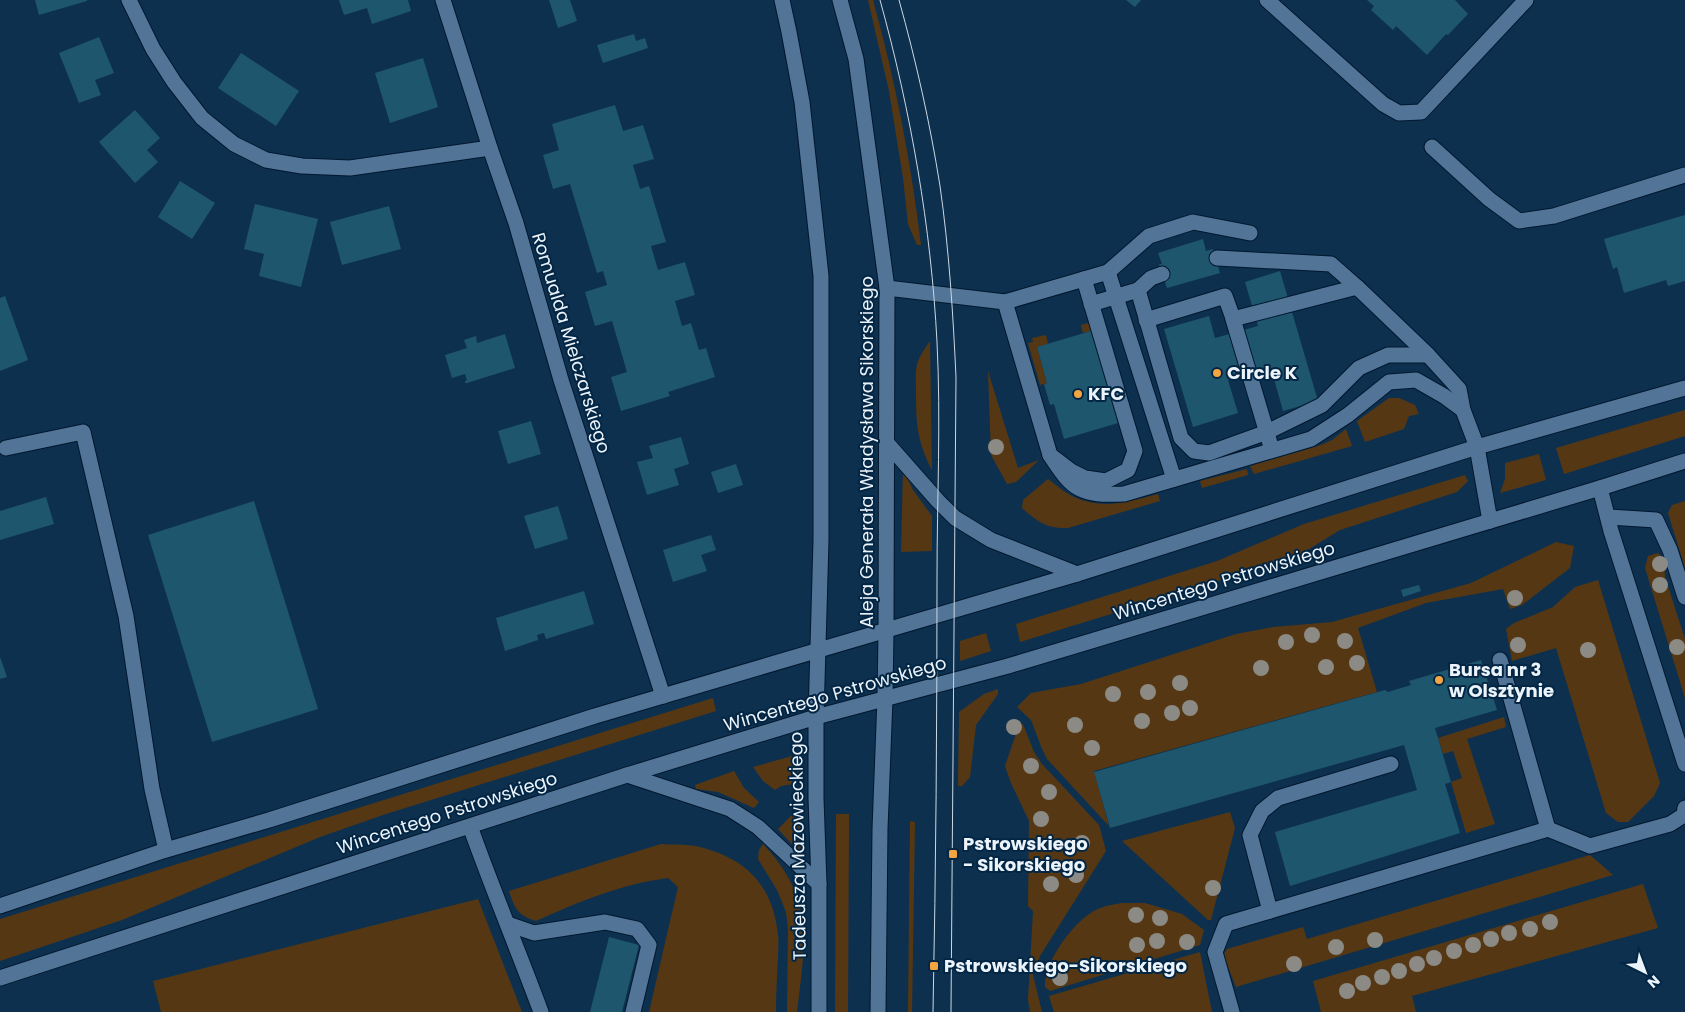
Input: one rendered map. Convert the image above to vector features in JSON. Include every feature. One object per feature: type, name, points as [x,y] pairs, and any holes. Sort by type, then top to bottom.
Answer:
[{"type":"street","points":[[129,0],[153,50],[174,82],[202,118],[234,144],[266,160],[302,166],[350,168],[490,148]]},
{"type":"street","name":"Romualda Mielczarskiego","points":[[444,0],[490,148],[516,223],[561,380],[663,696]]},
{"type":"street","points":[[782,0],[802,102],[820,276],[821,540],[819,650]]},
{"type":"street","name":"Aleja Generała Władysława Sikorskiego","points":[[840,0],[856,59],[888,288],[885,698]]},
{"type":"street","points":[[1267,0],[1383,104],[1399,113],[1420,112],[1526,0]]},
{"type":"street","points":[[1432,147],[1489,199],[1518,221],[1554,216],[1685,175]]},
{"type":"street","points":[[888,288],[1005,302],[1108,272],[1149,236],[1193,222],[1250,233]]},
{"type":"street","points":[[1218,258],[1331,264],[1428,355],[1459,389],[1463,410],[1477,448],[1490,521]]},
{"type":"street","points":[[1108,272],[1174,479]]},
{"type":"street","points":[[1091,304],[1138,290],[1151,278],[1162,274]]},
{"type":"street","points":[[1050,455],[1071,472],[1085,478],[1106,481],[1128,470],[1135,451],[1084,279]]},
{"type":"street","points":[[1234,322],[1234,319],[1357,287]]},
{"type":"street","points":[[1138,290],[1181,438],[1194,451]]},
{"type":"street","points":[[1146,320],[1225,296],[1272,450]]},
{"type":"street","points":[[1005,302],[1050,455],[1065,478],[1082,490],[1100,495],[1124,494],[1311,439],[1348,415],[1389,382],[1416,380],[1444,396],[1463,410]]},
{"type":"street","points":[[1162,446],[1209,453],[1267,432],[1322,405],[1359,368],[1388,355],[1428,355]]},
{"type":"street","points":[[0,906],[166,850],[269,820],[663,696],[1077,574],[1477,448],[1685,388]]},
{"type":"street","points":[[6,448],[83,432],[126,616],[152,789],[166,850]]},
{"type":"street","points":[[886,442],[955,518],[990,540],[1077,574]]},
{"type":"street","name":"Wincentego Pstrowskiego","points":[[0,978],[627,775],[816,717],[1008,666],[1600,488],[1685,460]]},
{"type":"street","points":[[1600,488],[1609,517],[1611,531],[1685,764]]},
{"type":"street","points":[[1609,517],[1656,520],[1670,550],[1685,597]]},
{"type":"street","name":"Tadeusza Mazowieckiego","points":[[819,650],[816,717],[819,1012]]},
{"type":"street","points":[[1500,660],[1548,830]]},
{"type":"street","points":[[878,1012],[880,829],[885,698]]},
{"type":"street","points":[[1270,912],[1250,835],[1262,811],[1278,798],[1391,764]]},
{"type":"street","points":[[627,775],[730,809],[758,828],[819,884]]},
{"type":"street","points":[[1232,1012],[1215,952],[1226,924],[1548,830],[1590,846],[1670,824],[1685,813]]},
{"type":"street","points":[[470,826],[541,1012]]},
{"type":"street","points":[[508,924],[534,933],[605,922],[637,928],[649,945],[633,1012]]},
{"type":"shaded area","points":[[868,0],[873,0],[896,93],[913,184],[921,245],[917,245],[908,224],[903,178],[889,91]]},
{"type":"shaded area","points":[[1092,322],[1121,422],[1118,423],[1091,331],[1083,333],[1081,325]]},
{"type":"shaded area","points":[[1046,335],[1048,344],[1037,347],[1047,383],[1040,385],[1028,343],[1033,342],[1032,338]]},
{"type":"shaded area","points":[[930,341],[932,470],[920,441],[916,402],[917,364]]},
{"type":"shaded area","points":[[988,371],[1018,468],[1039,460],[1016,482],[1007,484],[991,455]]},
{"type":"shaded area","points":[[1389,398],[1399,398],[1415,405],[1419,414],[1409,416],[1404,429],[1365,442],[1357,421]]},
{"type":"shaded area","points":[[1685,410],[1685,436],[1564,474],[1556,448]]},
{"type":"shaded area","points":[[1346,429],[1352,446],[1254,474],[1250,466],[1321,445],[1332,440]]},
{"type":"shaded area","points":[[1539,454],[1546,480],[1500,493],[1505,479],[1505,463]]},
{"type":"shaded area","points":[[1247,469],[1248,475],[1202,488],[1200,481]]},
{"type":"shaded area","points":[[903,470],[913,490],[932,516],[932,551],[901,552]]},
{"type":"shaded area","points":[[1465,475],[1468,481],[1457,492],[1340,530],[1296,557],[1020,642],[1016,624],[1217,561],[1304,524]]},
{"type":"shaded area","points":[[1048,479],[1071,495],[1095,503],[1126,502],[1158,494],[1160,501],[1068,528],[1048,526],[1038,521],[1022,508],[1023,500]]},
{"type":"shaded area","points":[[1685,501],[1685,568],[1668,513],[1672,505]]},
{"type":"shaded area","points":[[1556,542],[1574,546],[1570,568],[1522,605],[1510,609],[1503,589],[1426,603],[1358,628],[1377,692],[1094,771],[1109,826],[1047,759],[1031,720],[1017,707],[1031,693],[1081,684],[1236,634],[1273,627],[1332,622],[1471,583]]},
{"type":"shaded area","points":[[1658,553],[1664,559],[1665,577],[1685,639],[1685,698],[1645,568],[1648,556]]},
{"type":"shaded area","points":[[1598,580],[1660,783],[1654,796],[1628,822],[1618,822],[1606,813],[1556,648],[1512,661],[1506,629],[1514,623],[1553,607],[1575,587]]},
{"type":"shaded area","points":[[986,633],[991,651],[960,661],[960,641]]},
{"type":"shaded area","points":[[998,689],[998,694],[976,725],[970,777],[962,786],[958,786],[959,712],[984,694]]},
{"type":"shaded area","points":[[713,698],[716,711],[383,815],[320,837],[122,920],[0,961],[0,919]]},
{"type":"shaded area","points":[[1504,717],[1506,727],[1467,739],[1495,824],[1466,833],[1451,782],[1462,778],[1453,751],[1443,754],[1438,738]]},
{"type":"shaded area","points":[[1023,724],[1034,752],[1042,764],[1099,825],[1106,851],[1040,956],[1033,975],[1042,1012],[1030,1012],[1028,1000],[1033,911],[1028,906],[1029,821],[1005,766],[1017,731]]},
{"type":"shaded area","points":[[799,754],[800,783],[781,786],[775,790],[763,781],[753,767]]},
{"type":"shaded area","points":[[734,771],[744,788],[759,802],[754,808],[718,792],[696,789],[695,785]]},
{"type":"shaded area","points":[[1230,812],[1235,828],[1211,920],[1208,920],[1122,841]]},
{"type":"shaded area","points":[[803,813],[803,851],[800,853],[778,829],[791,816]]},
{"type":"shaded area","points":[[836,814],[849,814],[848,1012],[835,1012]]},
{"type":"shaded area","points":[[910,821],[915,822],[912,1012],[908,1012]]},
{"type":"shaded area","points":[[661,844],[695,846],[717,852],[744,867],[764,889],[775,918],[778,938],[776,1012],[649,1012],[678,887],[668,878],[616,889],[584,900],[536,921],[518,911],[509,891]]},
{"type":"shaded area","points":[[763,844],[780,864],[792,884],[803,923],[803,965],[797,1012],[787,1012],[788,928],[786,912],[777,890],[758,859],[759,850]]},
{"type":"shaded area","points":[[1590,855],[1613,875],[1236,987],[1223,955],[1227,949],[1303,927],[1307,939]]},
{"type":"shaded area","points":[[1643,884],[1658,928],[1412,996],[1416,1012],[1321,1012],[1313,981]]},
{"type":"shaded area","points":[[478,899],[522,1012],[161,1012],[153,981]]},
{"type":"shaded area","points":[[1122,903],[1145,903],[1182,914],[1204,930],[1200,945],[1050,991],[1045,987],[1046,975],[1054,956],[1060,945],[1076,926],[1094,911],[1105,906]]},
{"type":"shaded area","points":[[1200,952],[1212,1012],[1054,1012],[1049,996]]},
{"type":"building","points":[[35,0],[87,0],[87,1],[39,15]]},
{"type":"building","points":[[339,0],[408,0],[411,11],[372,24],[367,8],[344,15]]},
{"type":"building","points":[[549,0],[570,0],[577,21],[558,28]]},
{"type":"building","points":[[1126,0],[1141,0],[1135,7]]},
{"type":"building","points":[[1367,0],[1455,0],[1468,14],[1427,55],[1396,26],[1393,30],[1371,10],[1374,6]]},
{"type":"building","points":[[634,34],[636,41],[645,38],[648,48],[603,63],[597,45]]},
{"type":"building","points":[[99,37],[114,73],[95,80],[101,95],[79,103],[59,53]]},
{"type":"building","points":[[241,53],[299,91],[276,126],[218,88]]},
{"type":"building","points":[[423,58],[438,107],[390,123],[375,73]]},
{"type":"building","points":[[615,105],[623,131],[643,125],[654,159],[633,165],[640,189],[649,186],[666,242],[651,246],[658,270],[685,262],[695,295],[675,301],[682,326],[691,323],[699,350],[706,348],[715,377],[668,392],[670,396],[621,411],[611,377],[627,372],[612,321],[595,326],[585,292],[607,285],[603,271],[597,273],[570,184],[553,189],[543,155],[559,150],[552,124]]},
{"type":"building","points":[[135,110],[160,138],[147,150],[158,162],[135,183],[99,142]]},
{"type":"building","points":[[180,181],[215,203],[192,239],[158,217]]},
{"type":"building","points":[[255,204],[318,219],[301,287],[259,276],[264,254],[244,249]]},
{"type":"building","points":[[389,206],[401,249],[342,265],[330,222]]},
{"type":"building","points":[[1685,215],[1685,281],[1668,286],[1666,280],[1624,293],[1617,267],[1613,269],[1604,239]]},
{"type":"building","points":[[1203,239],[1206,251],[1213,249],[1220,273],[1167,288],[1159,264],[1162,264],[1158,253]]},
{"type":"building","points":[[1280,271],[1318,401],[1283,411],[1271,368],[1228,380],[1238,413],[1193,427],[1164,329],[1209,316],[1215,338],[1258,326],[1245,282]]},
{"type":"building","points":[[5,296],[28,360],[0,371],[0,298]]},
{"type":"building","name":"KFC","points":[[1091,331],[1118,423],[1064,439],[1054,404],[1050,405],[1044,384],[1047,383],[1037,347]]},
{"type":"building","points":[[505,334],[515,368],[467,383],[465,383],[467,380],[465,374],[452,378],[445,355],[467,348],[464,340],[476,336],[477,343]]},
{"type":"building","points":[[531,421],[541,454],[508,464],[498,431]]},
{"type":"building","points":[[681,437],[689,464],[674,469],[679,485],[647,495],[637,462],[653,458],[649,446]]},
{"type":"building","points":[[736,464],[743,485],[718,493],[711,472]]},
{"type":"building","points":[[46,497],[54,524],[0,540],[0,511]]},
{"type":"building","points":[[254,501],[318,709],[212,742],[148,535]]},
{"type":"building","points":[[558,506],[568,539],[535,549],[524,516]]},
{"type":"building","points":[[711,535],[716,550],[701,555],[707,571],[673,582],[663,550]]},
{"type":"building","points":[[1419,585],[1421,591],[1403,597],[1401,590]]},
{"type":"building","points":[[584,591],[594,624],[546,639],[544,633],[537,635],[538,640],[505,651],[496,618]]},
{"type":"building","points":[[0,657],[7,677],[0,679]]},
{"type":"building","points":[[1481,660],[1497,710],[1435,728],[1451,782],[1445,784],[1460,833],[1290,886],[1275,832],[1417,790],[1404,745],[1110,828],[1094,772],[1385,690],[1388,692],[1411,685],[1409,681]]},
{"type":"building","points":[[609,937],[639,945],[622,1012],[590,1012]]},
{"type":"tram line","points":[[880,0],[901,85],[918,170],[930,256],[937,342],[939,430],[933,1012]]},
{"type":"tram line","points":[[899,0],[922,92],[940,186],[948,257],[955,353],[951,1012]]},
{"type":"place","name":"Circle K","points":[[1217,373]]},
{"type":"place","name":"KFC","points":[[1078,394]]},
{"type":"place","name":"Bursa nr 3 w Olsztynie","points":[[1439,680]]},
{"type":"place","name":"Pstrowskiego - Sikorskiego","points":[[953,854]]},
{"type":"place","name":"Pstrowskiego-Sikorskiego","points":[[934,966]]}]
